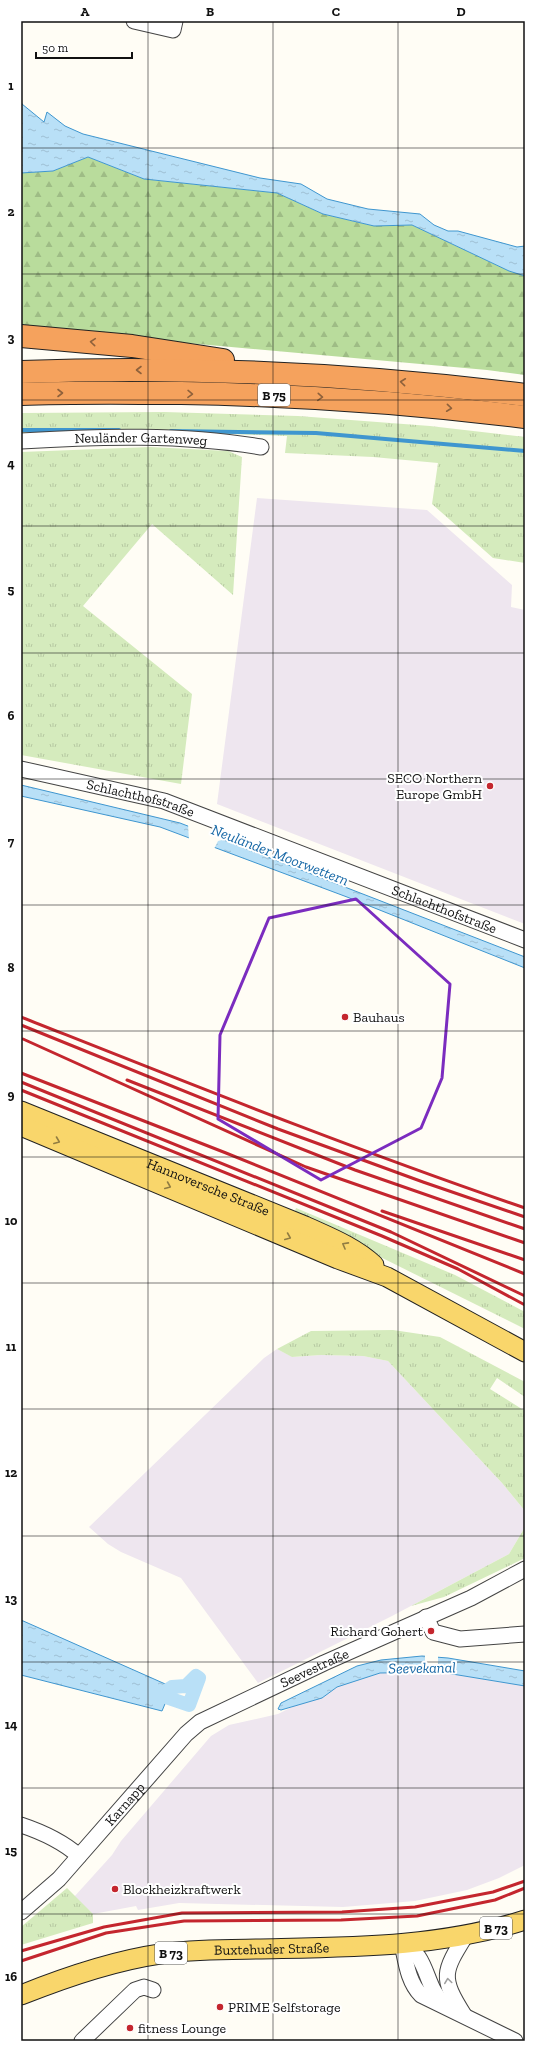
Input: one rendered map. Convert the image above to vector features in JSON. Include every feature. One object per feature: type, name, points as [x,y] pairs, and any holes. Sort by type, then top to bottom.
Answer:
[{"type":"highway","name":"B 75","points":[[21,336],[132,346],[317,375]]},
{"type":"highway","name":"B 75","points":[[21,372],[139,370],[317,375],[394,381],[525,395]]},
{"type":"highway","name":"B 75","points":[[21,394],[138,393],[282,395],[386,402],[525,417]]},
{"type":"main road","name":"Hannoversche Straße","points":[[21,1111],[305,1226],[365,1257],[388,1277]]},
{"type":"main road","name":"Hannoversche Straße","points":[[21,1126],[338,1259],[388,1277],[525,1352]]},
{"type":"main road","name":"Buxtehuder Straße","points":[[21,1995],[99,1968],[160,1954],[198,1951],[402,1944],[466,1935],[525,1920]]},
{"type":"street","points":[[134,21],[173,30],[175,21]]},
{"type":"street","name":"Neuländer Gartenweg","points":[[21,440],[98,437],[224,441],[261,447]]},
{"type":"street","name":"Schlachthofstraße","points":[[21,769],[164,801],[525,940]]},
{"type":"street","name":"Seevestraße","points":[[235,1705],[503,1582],[525,1569]]},
{"type":"street","points":[[426,1618],[433,1632],[460,1639],[525,1634]]},
{"type":"street","name":"Karnapp","points":[[21,1912],[58,1879],[186,1734],[200,1722],[235,1705]]},
{"type":"street","points":[[21,1825],[68,1846],[79,1856]]},
{"type":"street","points":[[464,2016],[448,1988],[447,1975],[450,1961],[466,1935]]},
{"type":"street","points":[[402,1944],[411,1948],[419,1957],[424,1966],[434,1994],[450,2008],[499,2038],[515,2041]]},
{"type":"street","points":[[82,2041],[135,1990],[144,1987],[153,1990]]},
{"type":"highlighted area","points":[[356,899],[450,984],[442,1078],[421,1128],[321,1180],[218,1119],[220,1035],[269,918]]},
{"type":"shaded area","points":[[257,498],[427,510],[512,585],[511,607],[525,610],[525,924],[217,804]]},
{"type":"shaded area","points":[[277,1349],[293,1357],[321,1355],[363,1356],[388,1361],[502,1483],[525,1511],[525,1527],[509,1554],[392,1616],[258,1683],[181,1578],[121,1552],[108,1544],[89,1527],[264,1358]]},
{"type":"shaded area","points":[[440,1672],[525,1686],[525,1865],[499,1878],[467,1890],[415,1901],[343,1907],[179,1903],[138,1910],[136,1906],[93,1914],[74,1897],[112,1855],[121,1841],[211,1736],[229,1725],[278,1714],[294,1706],[322,1698],[337,1687],[380,1673]]},
{"type":"green space","points":[[88,157],[144,179],[277,193],[323,214],[374,226],[412,225],[509,271],[525,276],[525,375],[487,370],[21,328],[21,173],[53,171]]},
{"type":"green space","points":[[164,412],[298,416],[430,426],[525,437],[525,563],[493,558],[432,504],[438,463],[373,457],[285,453],[287,436],[200,433],[21,435],[21,413]]},
{"type":"green space","points":[[150,447],[228,451],[242,457],[233,595],[152,524],[83,606],[192,694],[181,784],[21,755],[21,452]]},
{"type":"green space","points":[[296,1208],[455,1275],[525,1312],[525,1329],[294,1214]]},
{"type":"green space","points":[[393,1330],[440,1337],[525,1382],[525,1397],[497,1378],[490,1389],[525,1411],[525,1511],[502,1483],[388,1361],[363,1356],[321,1355],[292,1357],[277,1349],[311,1331]]},
{"type":"green space","points":[[525,1527],[525,1558],[444,1597],[411,1606],[509,1554]]},
{"type":"green space","points":[[67,1888],[93,1914],[93,1923],[21,1945],[21,1927]]},
{"type":"water","points":[[21,102],[44,122],[47,112],[65,126],[83,134],[260,178],[301,184],[327,199],[368,209],[420,214],[434,225],[448,231],[458,231],[517,247],[525,246],[525,276],[509,271],[412,225],[374,226],[323,214],[277,193],[144,179],[88,157],[53,171],[21,173]]},
{"type":"water","points":[[21,785],[180,823],[525,957],[525,968],[347,897],[160,827],[21,796]]},
{"type":"water","points":[[21,1620],[172,1687],[162,1711],[21,1675]]},
{"type":"water","points":[[422,1656],[448,1658],[525,1671],[525,1686],[440,1672],[380,1673],[337,1687],[322,1698],[281,1710],[278,1709],[281,1703],[357,1666],[381,1660]]},
{"type":"pier","points":[[188,824],[226,839],[218,841],[214,849],[189,840]]},
{"type":"pier","points":[[425,1655],[438,1656],[438,1674],[425,1675]]},
{"type":"waterway","points":[[21,430],[119,430]]},
{"type":"waterway","points":[[171,431],[316,433],[525,451]]},
{"type":"waterway","name":"Seevekanal","points":[[151,1692],[189,1705],[199,1678],[196,1676],[186,1686],[172,1687],[160,1695]]},
{"type":"railway","points":[[21,1017],[398,1163],[525,1208]]},
{"type":"railway","points":[[21,1025],[278,1129],[423,1182],[525,1217]]},
{"type":"railway","points":[[23,1039],[306,1167],[525,1243]]},
{"type":"railway","points":[[21,1073],[226,1153],[525,1274]]},
{"type":"railway","points":[[127,1080],[355,1170],[525,1229]]},
{"type":"railway","points":[[21,1082],[391,1232],[525,1296]]},
{"type":"railway","points":[[21,1090],[382,1236],[458,1269],[525,1305]]},
{"type":"railway","points":[[382,1211],[525,1260]]},
{"type":"railway","points":[[21,1951],[104,1927],[182,1913],[342,1912],[415,1907],[493,1892],[525,1881]]},
{"type":"railway","points":[[21,1961],[106,1933],[184,1921],[341,1920],[417,1916],[495,1900],[525,1888]]},
{"type":"place","name":"SECO Northern Europe GmbH","points":[[490,786]]},
{"type":"place","name":"Bauhaus","points":[[345,1017]]},
{"type":"place","name":"Richard Gohert","points":[[431,1631]]},
{"type":"place","name":"Blockheizkraftwerk","points":[[115,1889]]},
{"type":"place","name":"PRIME Selfstorage","points":[[220,2007]]},
{"type":"place","name":"fitness Lounge","points":[[130,2028]]},
{"type":"water label","name":"Neuländer Moorwettern","points":[[280,855]]}]
